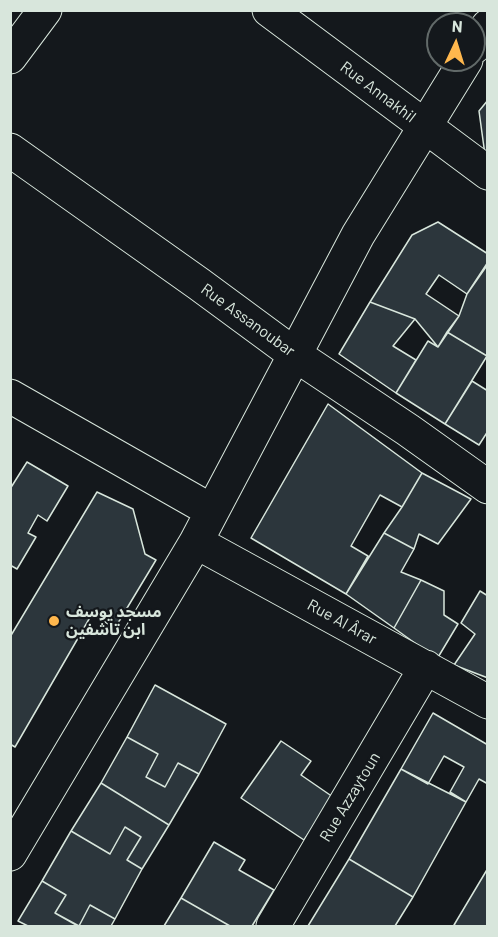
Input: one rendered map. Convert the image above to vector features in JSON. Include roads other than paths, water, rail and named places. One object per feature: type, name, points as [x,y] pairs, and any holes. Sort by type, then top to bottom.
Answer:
[{"type":"street","points":[[10,57],[45,10]]},
{"type":"street","name":"Rue Annakhil","points":[[269,10],[488,173]]},
{"type":"street","points":[[10,854],[196,542],[358,235],[458,72]]},
{"type":"street","name":"Rue Assanoubar","points":[[10,150],[294,354],[488,487]]},
{"type":"street","points":[[10,396],[212,511]]},
{"type":"street","name":"Rue Al Ârar","points":[[196,542],[488,702]]},
{"type":"street","name":"Rue Azzaytoun","points":[[273,927],[426,668]]},
{"type":"place","name":"مسجد يوسف ابن تاشفين","points":[[54,621]]}]
